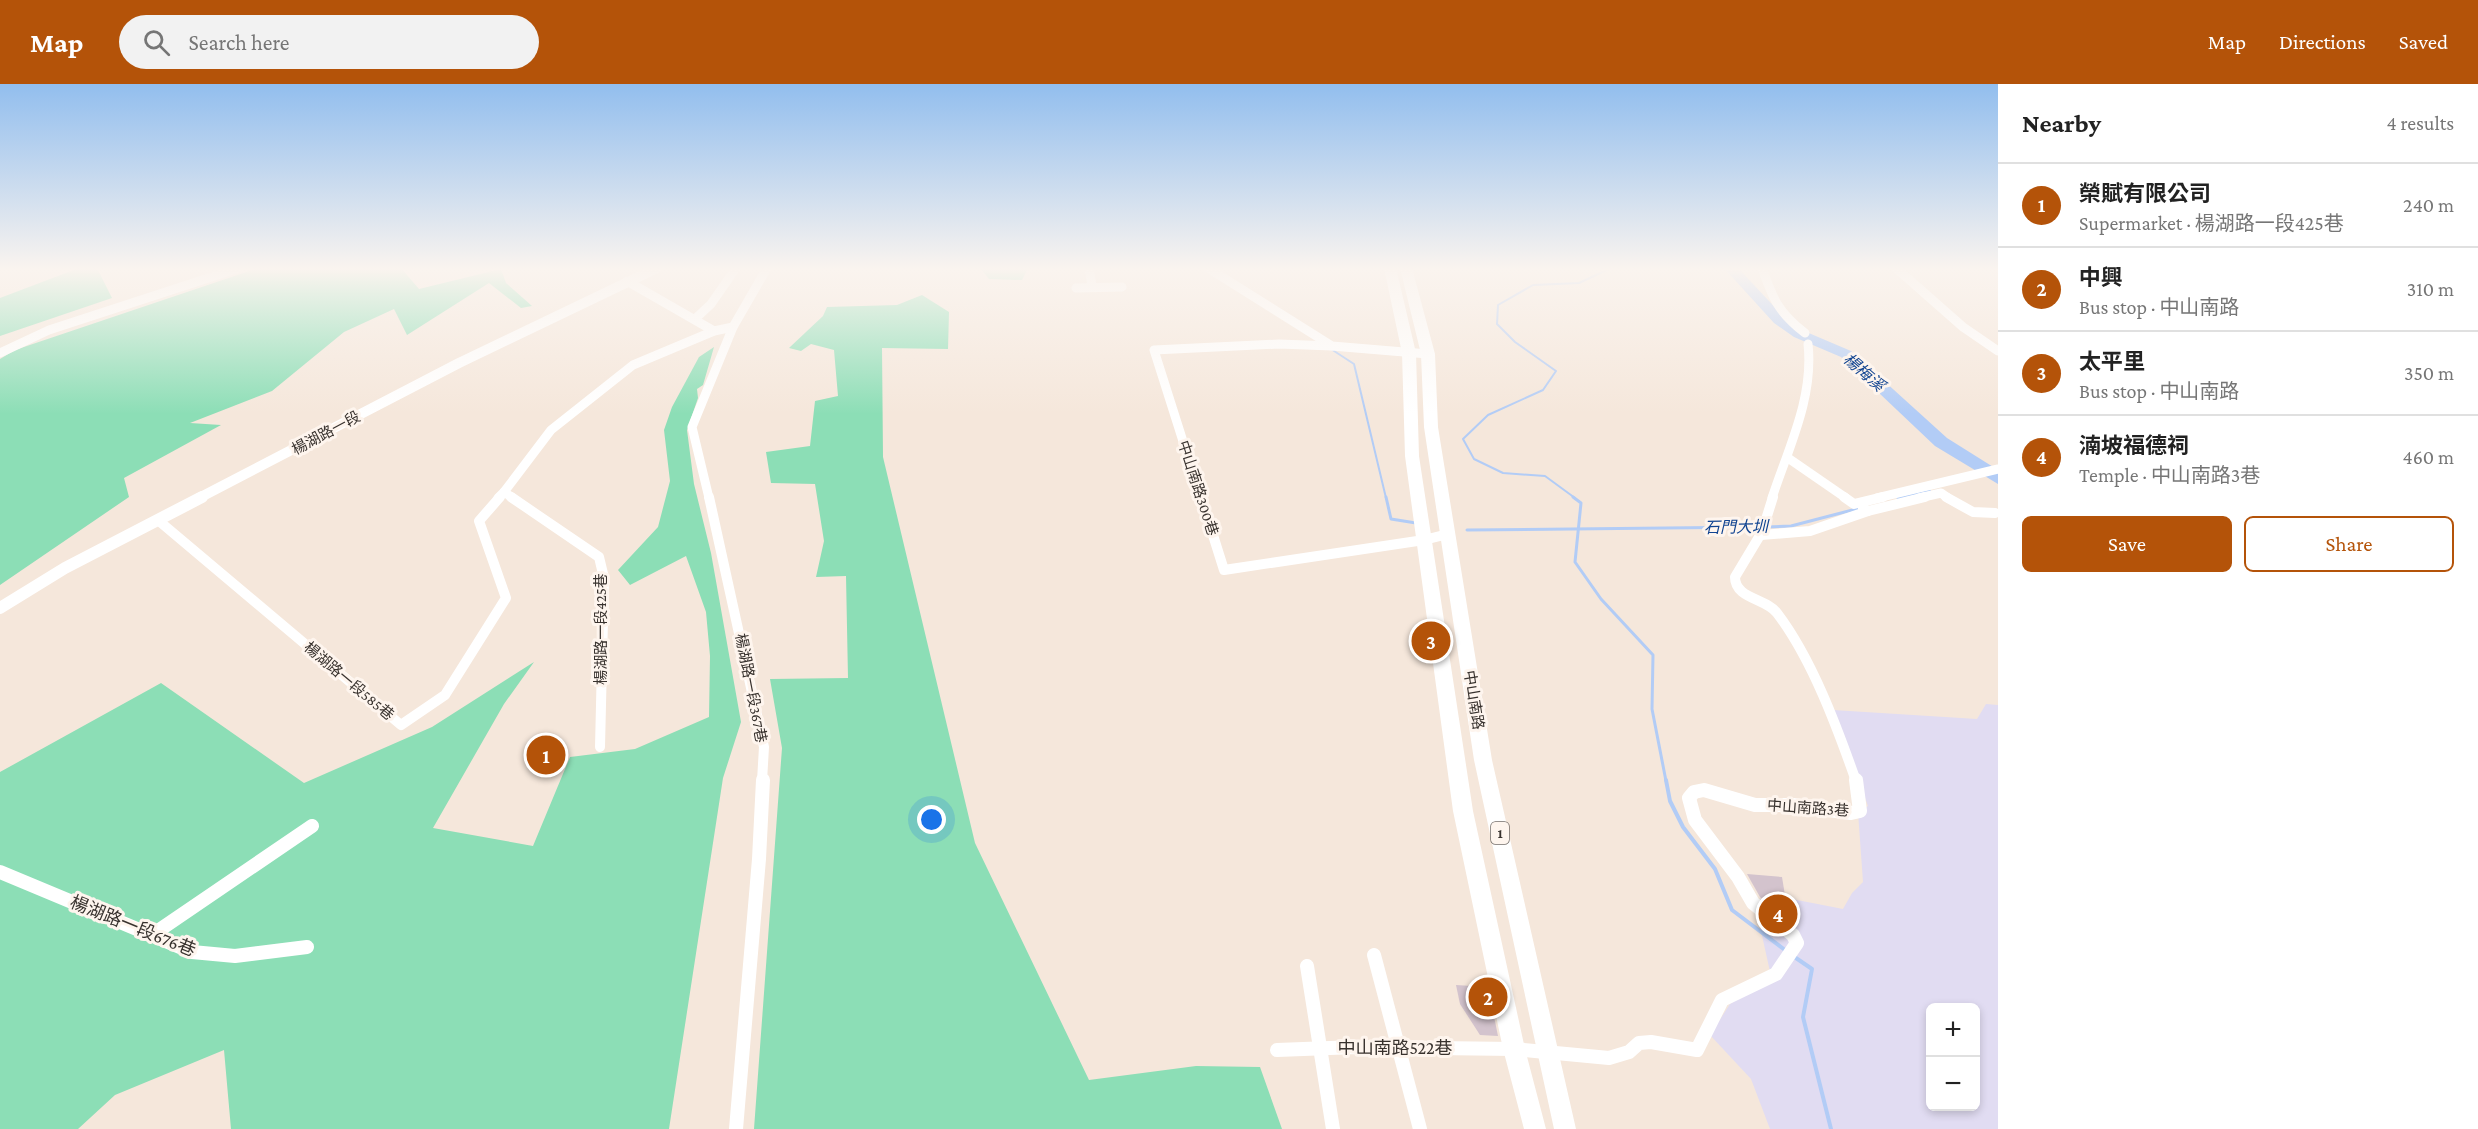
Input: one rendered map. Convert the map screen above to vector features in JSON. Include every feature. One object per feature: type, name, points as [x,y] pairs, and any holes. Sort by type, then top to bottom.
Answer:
[{"type":"main road","name":"中山南路","points":[[1401,317],[1409,352],[1412,456],[1463,811],[1514,1049],[1535,1129]]},
{"type":"main road","name":"中山南路","points":[[1418,317],[1428,354],[1431,428],[1484,760],[1565,1129]]},
{"type":"street","points":[[0,352],[49,330],[90,317]]},
{"type":"street","name":"楊湖路一段","points":[[0,608],[56,573],[459,363],[554,317]]},
{"type":"street","name":"楊湖路一段367巷","points":[[736,1129],[759,859],[764,747],[736,613],[692,427],[739,317]]},
{"type":"street","points":[[1283,317],[1328,346],[1428,354]]},
{"type":"street","points":[[1785,317],[1805,333]]},
{"type":"street","points":[[1951,317],[1998,351]]},
{"type":"street","points":[[696,318],[714,330]]},
{"type":"street","points":[[504,492],[551,430],[633,365],[714,330],[733,327]]},
{"type":"street","name":"中山南路300巷","points":[[1328,346],[1279,344],[1154,350],[1224,570],[1424,540],[1448,534]]},
{"type":"street","name":"中山南路3巷","points":[[1777,974],[1797,943],[1793,934],[1753,903],[1738,877],[1695,820],[1689,798],[1694,792],[1704,790],[1755,805],[1793,805],[1851,813],[1860,811],[1859,789],[1851,766],[1821,694],[1790,630],[1771,605],[1739,591],[1735,585],[1735,577],[1762,530],[1781,470],[1788,458],[1808,374],[1810,353],[1808,344]]},
{"type":"street","points":[[1788,458],[1854,504],[1998,469]]},
{"type":"street","name":"楊湖路一段585巷","points":[[159,521],[401,725],[445,695],[506,598],[479,521],[504,492]]},
{"type":"street","name":"楊湖路一段425巷","points":[[504,492],[599,557],[603,578],[600,747]]},
{"type":"street","points":[[1762,530],[1810,531],[1868,511],[1941,494],[1958,506],[1984,515],[1995,513]]},
{"type":"street","points":[[1859,503],[1868,511]]},
{"type":"street","points":[[152,935],[312,826]]},
{"type":"street","name":"楊湖路一段676巷","points":[[0,872],[210,957],[231,957],[306,946]]},
{"type":"street","points":[[1374,955],[1420,1129]]},
{"type":"street","points":[[1307,966],[1318,1049],[1333,1129]]},
{"type":"street","name":"中山南路522巷","points":[[1277,1050],[1514,1049],[1609,1058],[1629,1052],[1639,1043],[1651,1042],[1697,1050],[1705,1040],[1711,1018],[1721,1001],[1740,989],[1777,974]]},
{"type":"shaded area","points":[[1986,704],[1998,705],[1998,1129],[1770,1129],[1751,1079],[1710,1035],[1730,1004],[1771,976],[1755,904],[1767,894],[1843,909],[1852,893],[1863,882],[1858,812],[1868,806],[1833,710],[1977,719]]},
{"type":"green space","points":[[0,317],[57,317],[0,336]]},
{"type":"green space","points":[[113,317],[377,317],[344,332],[272,391],[190,423],[221,425],[124,478],[129,497],[0,585],[0,359],[15,350]]},
{"type":"green space","points":[[398,317],[436,317],[407,335]]},
{"type":"green space","points":[[822,317],[949,317],[948,349],[882,348],[883,457],[975,843],[1089,1080],[1196,1066],[1260,1067],[1282,1129],[754,1129],[782,748],[770,679],[848,678],[846,576],[816,577],[824,541],[815,484],[771,483],[766,452],[810,446],[815,401],[838,396],[834,350],[811,344],[801,351],[789,348]]},
{"type":"green space","points":[[714,347],[703,385],[697,389],[698,398],[687,430],[694,484],[711,553],[741,722],[723,778],[669,1129],[231,1129],[224,1050],[115,1095],[78,1129],[0,1129],[0,772],[161,683],[304,783],[432,727],[534,662],[504,704],[433,828],[533,846],[570,757],[635,749],[709,717],[710,656],[706,612],[686,556],[630,585],[618,570],[658,527],[670,481],[664,430],[672,407],[699,357]]},
{"type":"building","points":[[1747,874],[1782,877],[1789,920],[1760,897]]},
{"type":"building","points":[[1456,985],[1488,987],[1498,1036],[1480,1035],[1460,1004]]},
{"type":"waterway","points":[[1497,317],[1497,324],[1515,342],[1556,371],[1543,390],[1488,415],[1463,439],[1474,459],[1503,473],[1545,476],[1575,498]]},
{"type":"waterway","name":"楊梅溪","points":[[1776,317],[1799,334],[1846,354],[1941,442],[1998,478]]},
{"type":"waterway","points":[[1331,349],[1354,364],[1386,498]]},
{"type":"waterway","name":"石門大圳","points":[[1898,498],[1930,490]]},
{"type":"waterway","points":[[1386,497],[1391,519],[1416,523]]},
{"type":"waterway","points":[[1573,497],[1581,503],[1578,529]]},
{"type":"waterway","name":"石門大圳","points":[[1767,527],[1791,526],[1860,508]]},
{"type":"waterway","name":"石門大圳","points":[[1578,529],[1760,527]]},
{"type":"waterway","name":"石門大圳","points":[[1467,530],[1578,529]]},
{"type":"waterway","points":[[1578,529],[1575,562],[1601,599],[1653,655],[1652,709],[1666,781]]},
{"type":"waterway","points":[[1666,780],[1670,801],[1683,827],[1715,869],[1732,910],[1785,950]]},
{"type":"waterway","points":[[1793,956],[1812,969],[1803,1017],[1831,1129]]},
{"type":"place","name":"太平里","points":[[1431,641]]},
{"type":"place","name":"榮賦有限公司","points":[[546,755]]},
{"type":"place","name":"湳坡福德祠","points":[[1778,914]]},
{"type":"place","name":"中興","points":[[1488,997]]}]
